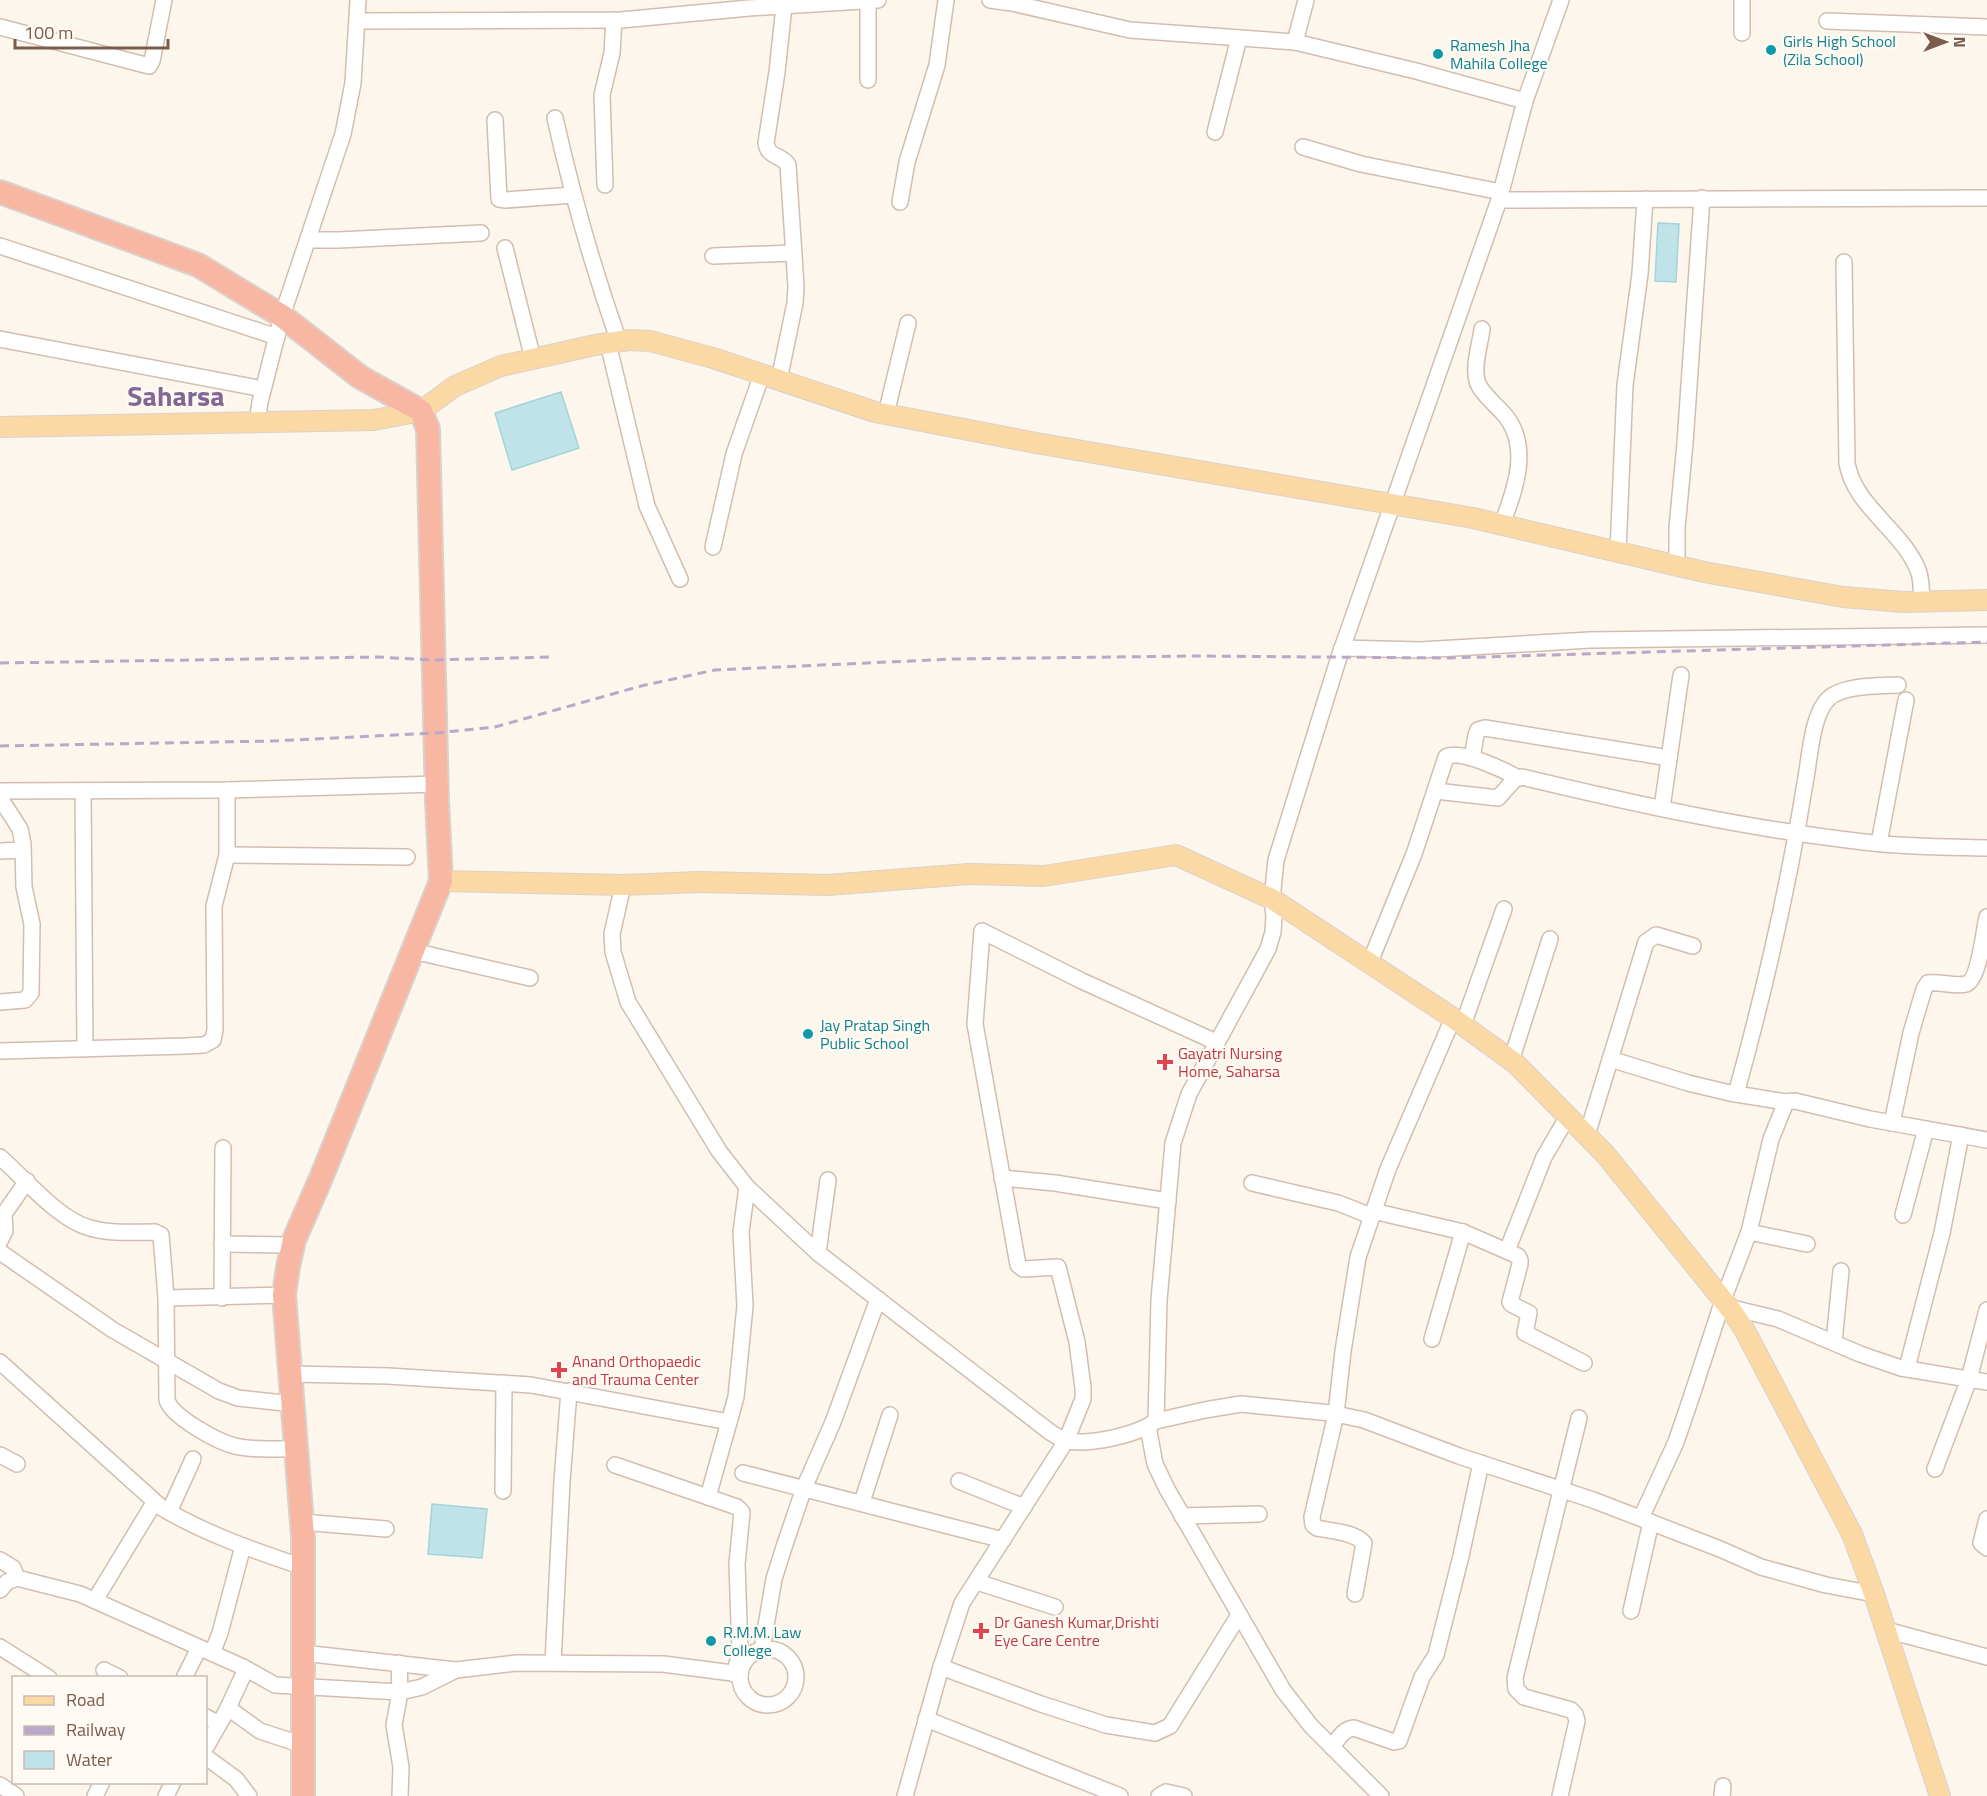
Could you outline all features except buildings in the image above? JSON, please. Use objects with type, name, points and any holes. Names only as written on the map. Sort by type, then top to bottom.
[{"type":"highway","points":[[0,192],[198,265],[280,327],[360,377],[421,411],[428,429],[441,881],[293,1245],[284,1295],[302,1522],[303,1796]]},
{"type":"main road","points":[[0,427],[374,420],[421,411],[455,386],[501,366],[613,342],[650,341],[713,358],[886,414],[1036,443],[1502,524],[1677,566],[1843,597],[1922,602],[1987,600]]},
{"type":"main road","points":[[441,881],[623,885],[699,882],[828,885],[969,874],[1044,876],[1176,855],[1272,899],[1458,1021],[1511,1061],[1605,1154],[1726,1303],[1744,1329],[1852,1534],[1940,1796]]},
{"type":"street","points":[[0,27],[149,66],[153,61],[164,0]]},
{"type":"street","points":[[257,422],[263,389],[280,327],[344,134],[353,83],[358,0]]},
{"type":"street","points":[[358,21],[614,20],[749,4],[784,6],[878,0]]},
{"type":"street","points":[[900,202],[907,162],[937,65],[946,0]]},
{"type":"street","points":[[990,0],[1131,30],[1295,42],[1416,71],[1525,101]]},
{"type":"street","points":[[1295,42],[1306,0]]},
{"type":"street","points":[[1381,1796],[1311,1726],[1283,1690],[1182,1516],[1155,1464],[1152,1424],[1159,1300],[1173,1143],[1188,1094],[1268,949],[1273,932],[1272,899],[1276,860],[1342,648],[1500,196],[1525,101],[1562,0]]},
{"type":"street","points":[[1742,0],[1742,33]]},
{"type":"street","points":[[868,1],[868,80]]},
{"type":"street","points":[[712,547],[735,454],[771,377],[795,303],[788,165],[785,160],[768,151],[766,143],[784,6]]},
{"type":"street","points":[[606,185],[602,95],[612,53],[614,20]]},
{"type":"street","points":[[1827,21],[1987,27]]},
{"type":"street","points":[[1215,132],[1239,38]]},
{"type":"street","points":[[555,118],[573,195],[613,342],[647,506],[680,579]]},
{"type":"street","points":[[495,120],[500,199],[573,195]]},
{"type":"street","points":[[1303,147],[1361,164],[1500,196],[1645,199],[1987,198]]},
{"type":"street","points":[[1677,566],[1677,528],[1702,198]]},
{"type":"street","points":[[1618,552],[1625,385],[1641,274],[1645,199]]},
{"type":"street","points":[[308,240],[481,233]]},
{"type":"street","points":[[0,246],[280,327]]},
{"type":"street","points":[[505,248],[533,359]]},
{"type":"street","points":[[713,256],[794,253]]},
{"type":"street","points":[[1844,262],[1847,463],[1850,479],[1904,546],[1913,561],[1919,572],[1922,602]]},
{"type":"street","points":[[886,414],[908,323]]},
{"type":"street","points":[[1482,329],[1476,368],[1478,384],[1511,424],[1518,444],[1517,482],[1502,524]]},
{"type":"street","points":[[0,339],[263,389]]},
{"type":"street","points":[[1342,648],[1420,650],[1590,640],[1987,635]]},
{"type":"street","points":[[1662,808],[1681,675]]},
{"type":"street","points":[[1736,1094],[1763,998],[1798,833],[1814,731],[1822,707],[1829,698],[1840,692],[1854,688],[1898,685]]},
{"type":"street","points":[[1879,843],[1906,700]]},
{"type":"street","points":[[1472,758],[1476,735],[1479,730],[1485,728],[1669,758]]},
{"type":"street","points":[[1370,962],[1414,854],[1446,757],[1452,755],[1472,758],[1505,770],[1518,778],[1798,833],[1879,843],[1987,848]]},
{"type":"street","points":[[1436,791],[1498,798],[1518,778]]},
{"type":"street","points":[[0,791],[227,790],[438,784]]},
{"type":"street","points":[[0,1052],[204,1045],[213,1040],[215,1030],[214,906],[226,855],[227,790]]},
{"type":"street","points":[[83,791],[85,1049]]},
{"type":"street","points":[[0,798],[20,829],[25,896],[32,924],[31,993],[25,1000],[0,1002]]},
{"type":"street","points":[[0,850],[23,850]]},
{"type":"street","points":[[226,855],[407,856]]},
{"type":"street","points":[[623,885],[612,934],[613,952],[628,1002],[719,1151],[747,1187],[818,1253],[1050,1432],[1066,1441],[1089,1442],[1204,1410],[1241,1404],[1336,1414],[1364,1420],[1481,1463],[1562,1489],[1761,1567],[1826,1585],[1874,1594]]},
{"type":"street","points":[[1355,1594],[1364,1543],[1362,1539],[1317,1528],[1313,1525],[1312,1517],[1336,1414],[1358,1257],[1388,1169],[1458,1021],[1504,909]]},
{"type":"street","points":[[1892,1123],[1911,1033],[1924,989],[1928,983],[1965,984],[1971,981],[1977,965],[1987,916]]},
{"type":"street","points":[[905,1796],[940,1667],[962,1603],[1066,1441],[1081,1405],[1083,1388],[1077,1342],[1059,1268],[1055,1265],[1023,1269],[1018,1265],[975,1024],[982,932],[1082,981],[1216,1042]]},
{"type":"street","points":[[1587,1135],[1646,942],[1656,936],[1693,946]]},
{"type":"street","points":[[1511,1061],[1550,939]]},
{"type":"street","points":[[413,951],[530,978]]},
{"type":"street","points":[[1610,1059],[1688,1083],[1736,1094],[1786,1102],[1795,1101],[1892,1123],[1987,1140]]},
{"type":"street","points":[[1631,1611],[1646,1520],[1726,1303],[1749,1232],[1771,1139],[1786,1102]]},
{"type":"street","points":[[1507,1251],[1544,1156],[1568,1116]]},
{"type":"street","points":[[1903,1215],[1926,1129]]},
{"type":"street","points":[[1907,1368],[1942,1233],[1961,1135]]},
{"type":"street","points":[[222,1298],[223,1148]]},
{"type":"street","points":[[0,1157],[70,1220],[78,1224],[96,1230],[159,1233],[163,1239],[167,1400],[171,1410],[213,1436],[235,1446],[296,1449]]},
{"type":"street","points":[[1002,1178],[1168,1201]]},
{"type":"street","points":[[818,1253],[828,1180]]},
{"type":"street","points":[[0,1241],[5,1231],[4,1214],[27,1181]]},
{"type":"street","points":[[1252,1183],[1338,1203],[1372,1214],[1463,1232],[1518,1256],[1520,1260],[1510,1302],[1529,1313],[1525,1330],[1527,1336],[1584,1362]]},
{"type":"street","points":[[708,1497],[735,1397],[745,1306],[741,1232],[747,1187]]},
{"type":"street","points":[[1431,1339],[1463,1232]]},
{"type":"street","points":[[1749,1232],[1807,1244]]},
{"type":"street","points":[[222,1244],[293,1245]]},
{"type":"street","points":[[0,1252],[113,1330],[219,1391],[234,1397],[292,1404]]},
{"type":"street","points":[[1834,1342],[1841,1271]]},
{"type":"street","points":[[166,1298],[284,1295]]},
{"type":"street","points":[[762,1649],[774,1579],[804,1488],[837,1412],[878,1299]]},
{"type":"street","points":[[1726,1303],[1778,1319],[1860,1354],[1907,1368],[1987,1382]]},
{"type":"street","points":[[1935,1469],[1969,1379],[1987,1310]]},
{"type":"street","points":[[0,1362],[154,1503],[243,1546],[303,1567]]},
{"type":"street","points":[[290,1374],[388,1376],[531,1385],[729,1422]]},
{"type":"street","points":[[502,1491],[504,1383]]},
{"type":"street","points":[[553,1663],[569,1391]]},
{"type":"street","points":[[862,1502],[890,1415]]},
{"type":"street","points":[[1560,1796],[1576,1722],[1575,1714],[1571,1710],[1524,1697],[1516,1689],[1515,1678],[1579,1418]]},
{"type":"street","points":[[0,1455],[16,1464]]},
{"type":"street","points":[[169,1512],[193,1459]]},
{"type":"street","points":[[1332,1747],[1348,1728],[1394,1742],[1399,1741],[1422,1677],[1436,1655],[1481,1463]]},
{"type":"street","points":[[615,1466],[737,1507],[742,1512],[737,1564],[740,1653],[737,1674],[743,1691],[755,1703],[773,1706],[790,1696],[797,1678],[796,1669],[791,1660],[784,1653],[775,1649],[762,1649],[748,1657],[737,1674]]},
{"type":"street","points":[[743,1473],[1003,1540]]},
{"type":"street","points":[[959,1481],[1024,1507]]},
{"type":"street","points":[[95,1600],[154,1503]]},
{"type":"street","points":[[1182,1516],[1259,1514]]},
{"type":"street","points":[[1987,1519],[1981,1543],[1987,1548]]},
{"type":"street","points":[[302,1522],[386,1529]]},
{"type":"street","points":[[185,1676],[220,1633],[243,1546]]},
{"type":"street","points":[[0,1560],[13,1568],[17,1578]]},
{"type":"street","points":[[0,1590],[7,1582],[17,1578],[50,1585],[95,1600],[246,1669],[275,1685],[400,1692],[422,1687],[456,1670]]},
{"type":"street","points":[[977,1582],[1055,1606]]},
{"type":"street","points":[[940,1667],[1095,1721],[1155,1733],[1170,1726],[1239,1615]]},
{"type":"street","points":[[1886,1630],[1987,1657]]},
{"type":"street","points":[[0,1647],[48,1676]]},
{"type":"street","points":[[303,1653],[456,1670],[493,1664],[663,1664],[737,1674]]},
{"type":"street","points":[[399,1663],[400,1692],[394,1725],[401,1767],[400,1796]]},
{"type":"street","points":[[207,1742],[212,1720],[228,1708],[246,1669]]},
{"type":"street","points":[[104,1670],[118,1676]]},
{"type":"street","points":[[228,1708],[260,1731],[303,1745]]},
{"type":"street","points":[[926,1719],[1120,1796]]},
{"type":"street","points":[[207,1758],[236,1779],[249,1796]]},
{"type":"street","points":[[0,1785],[16,1796]]},
{"type":"street","points":[[1159,1796],[1166,1792],[1184,1796]]},
{"type":"water","points":[[1658,223],[1679,224],[1676,282],[1655,281]]},
{"type":"water","points":[[561,392],[579,448],[512,470],[495,413]]},
{"type":"water","points":[[432,1504],[487,1509],[482,1558],[428,1554]]},
{"type":"railway","points":[[0,746],[272,741],[436,733],[495,727],[641,686],[715,670],[953,659],[1194,656],[1448,658],[1987,642]]},
{"type":"railway","points":[[0,663],[377,657],[434,660],[553,657]]},
{"type":"place","name":"Girls High School (Zila School)","points":[[1771,50]]},
{"type":"place","name":"Ramesh Jha Mahila College","points":[[1438,54]]},
{"type":"place","name":"Jay Pratap Singh Public School","points":[[808,1034]]},
{"type":"place","name":"Gayatri Nursing Home, Saharsa","points":[[1165,1062]]},
{"type":"place","name":"Anand Orthopaedic and Trauma Center","points":[[559,1370]]},
{"type":"place","name":"Dr Ganesh Kumar,Drishti Eye Care Centre","points":[[981,1631]]},
{"type":"place","name":"R.M.M. Law College","points":[[711,1641]]},
{"type":"district","name":"Saharsa","points":[[176,395]]}]
